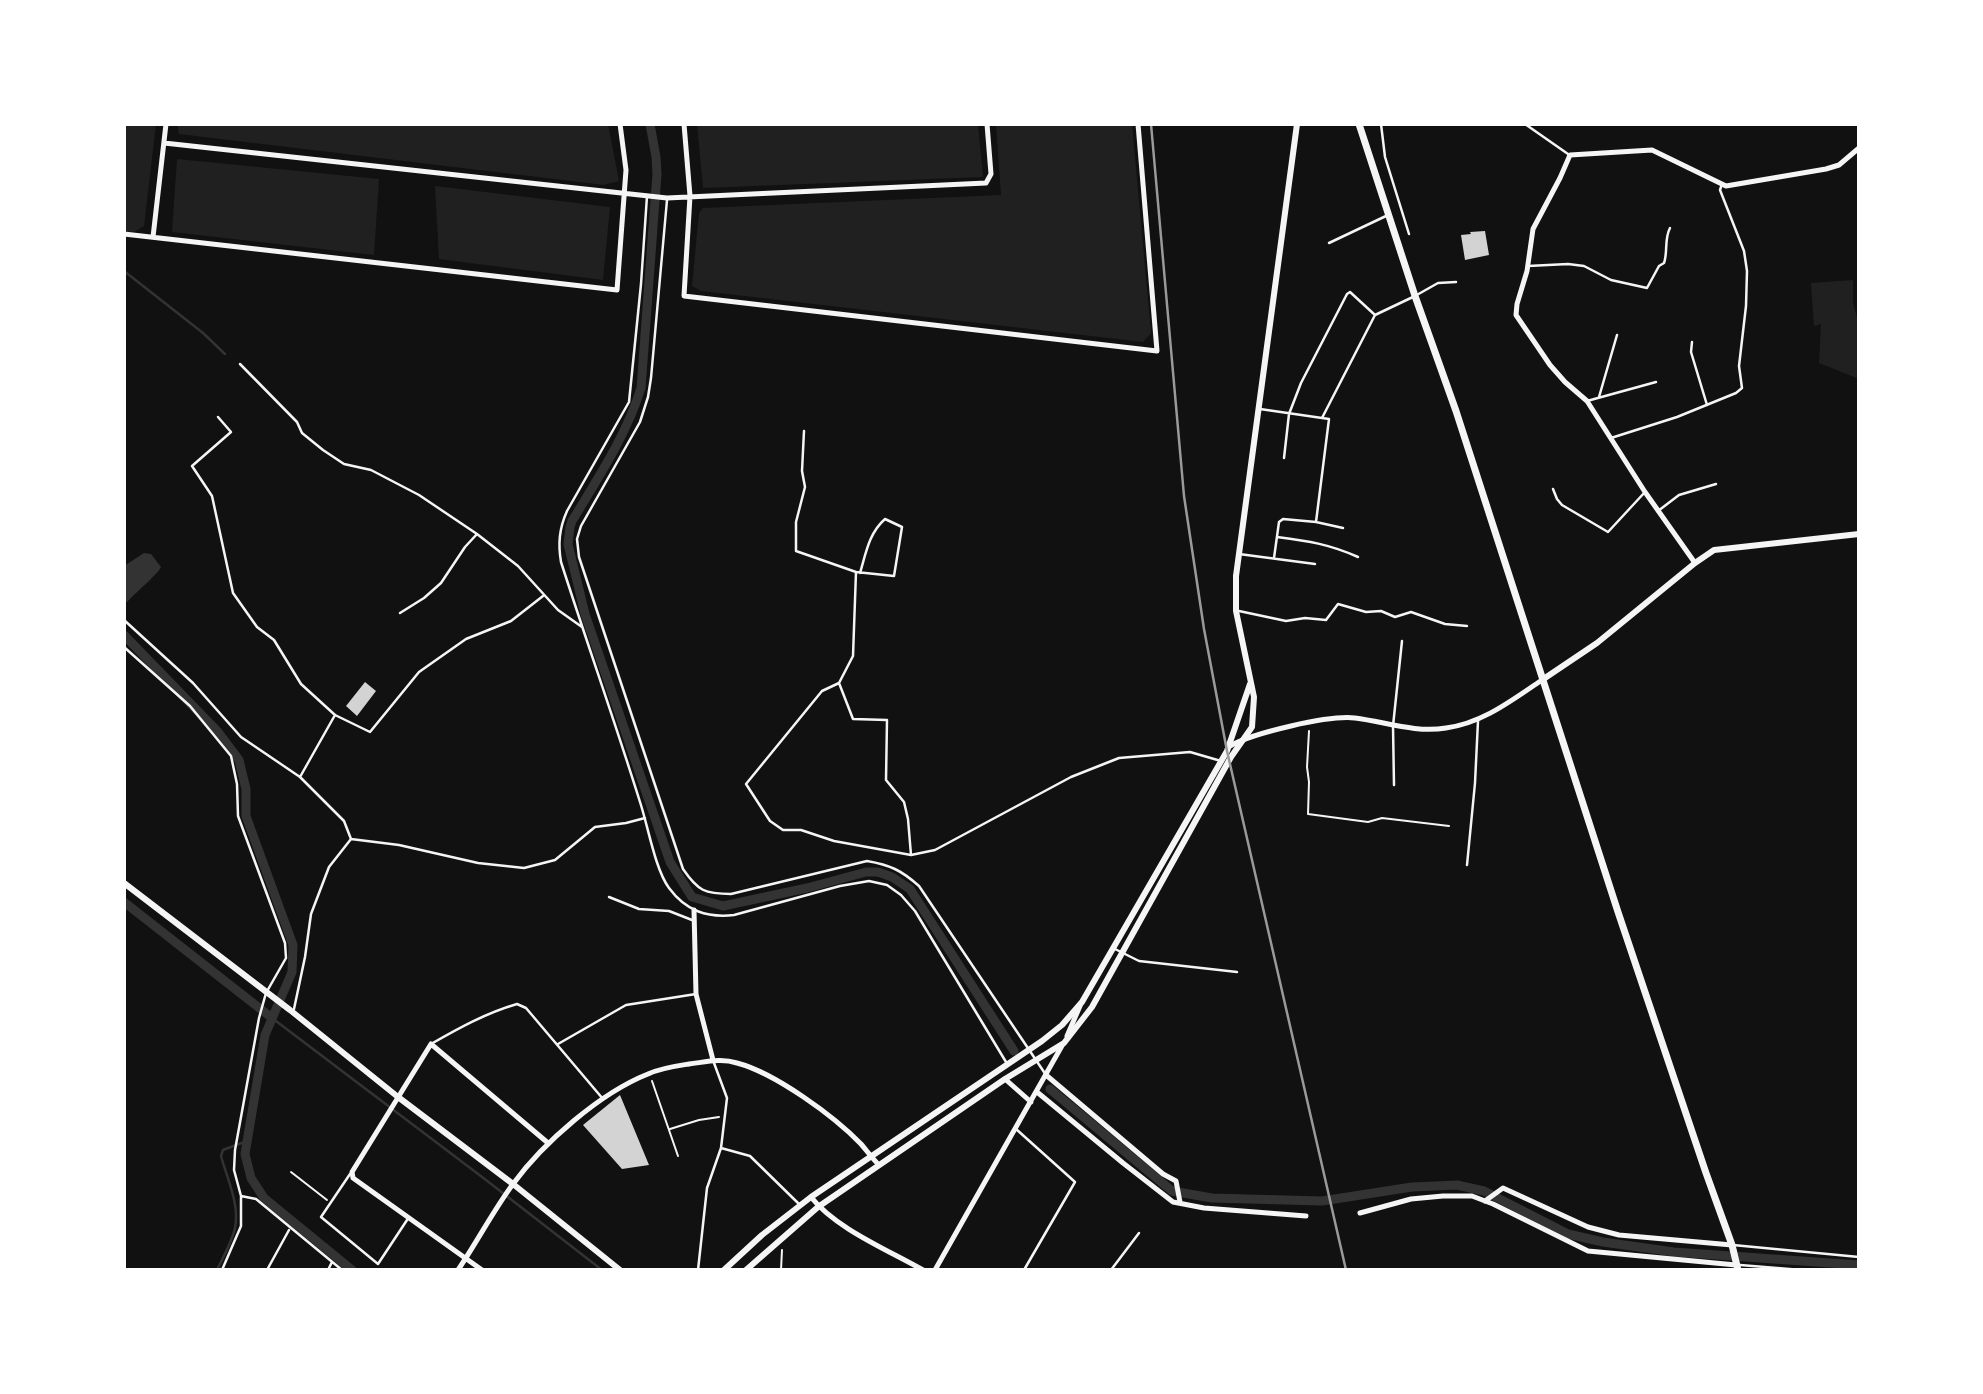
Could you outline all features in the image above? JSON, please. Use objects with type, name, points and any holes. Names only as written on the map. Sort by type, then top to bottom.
[{"type":"main road","points":[[1359,124],[1732,1245],[1736,1264]]},
{"type":"street","points":[[153,237],[166,124]]},
{"type":"street","points":[[124,234],[617,290],[626,170],[620,124]]},
{"type":"street","points":[[684,124],[691,196],[684,296],[1157,351],[1138,124]]},
{"type":"street","points":[[164,143],[667,198],[986,183],[990,174],[987,124]]},
{"type":"street","points":[[746,1270],[818,1206],[1064,1042],[1092,1007],[1231,757],[1252,727],[1254,697],[1236,611],[1236,576],[1297,124]]},
{"type":"street","points":[[1695,563],[1645,492],[1587,401],[1550,365],[1516,315],[1528,266],[1533,229],[1570,155],[1652,150],[1722,184],[1736,185],[1826,169],[1839,164],[1859,148]]},
{"type":"street","points":[[1228,749],[1245,738],[1310,723],[1353,718],[1421,730],[1478,721],[1597,643],[1714,550],[1859,534]]},
{"type":"street","points":[[934,1270],[1037,1092],[1082,1002],[1228,749],[1250,682]]},
{"type":"street","points":[[124,883],[620,1270]]},
{"type":"street","points":[[694,910],[696,994],[713,1060]]},
{"type":"street","points":[[724,1270],[762,1235],[811,1197],[1028,1051],[1062,1025],[1082,1002]]},
{"type":"street","points":[[482,1270],[354,1178],[352,1172],[431,1044],[548,1143]]},
{"type":"street","points":[[458,1270],[513,1184],[548,1143],[603,1099],[649,1073],[675,1066],[713,1060],[737,1063],[762,1073],[797,1092],[820,1109],[862,1145],[878,1165]]},
{"type":"street","points":[[1046,1075],[1163,1174],[1176,1181],[1180,1202]]},
{"type":"street","points":[[1005,1079],[1031,1102]]},
{"type":"street","points":[[1037,1092],[1173,1202],[1204,1208],[1306,1216]]},
{"type":"street","points":[[1485,1201],[1503,1188],[1588,1227],[1619,1235],[1732,1245]]},
{"type":"street","points":[[1360,1213],[1410,1199],[1472,1196],[1588,1251],[1736,1264]]},
{"type":"street","points":[[811,1197],[839,1223],[923,1270]]},
{"type":"lane","points":[[1381,124],[1385,156],[1409,234]]},
{"type":"lane","points":[[1525,124],[1570,155]]},
{"type":"lane","points":[[1611,438],[1677,417],[1736,393],[1742,388],[1739,366],[1747,271],[1744,251],[1720,190],[1722,184]]},
{"type":"lane","points":[[647,196],[629,402],[567,512],[559,533],[558,546],[659,867],[667,886],[681,902],[709,915],[734,915],[840,886],[869,881],[887,885],[901,895],[915,911],[1008,1065]]},
{"type":"lane","points":[[667,198],[648,397],[640,422],[581,526],[577,539],[579,557],[587,582],[683,869],[700,890],[713,894],[731,894],[867,861],[886,864],[902,872],[919,886],[1046,1075]]},
{"type":"lane","points":[[1329,243],[1388,215]]},
{"type":"lane","points":[[1528,266],[1584,265],[1611,281],[1647,288],[1659,267],[1664,264],[1667,233],[1670,228]]},
{"type":"lane","points":[[1322,418],[1375,315],[1438,283],[1456,282]]},
{"type":"lane","points":[[1284,458],[1289,414],[1301,383],[1347,294],[1350,292],[1375,315]]},
{"type":"lane","points":[[1599,397],[1617,335]]},
{"type":"lane","points":[[1692,342],[1691,352],[1707,405]]},
{"type":"lane","points":[[240,364],[297,422],[302,433],[323,450],[344,464],[371,470],[419,495],[477,534],[518,566],[543,596],[582,628]]},
{"type":"lane","points":[[1587,401],[1656,382]]},
{"type":"lane","points":[[1260,409],[1329,419],[1316,522]]},
{"type":"lane","points":[[218,417],[230,432],[192,466],[212,496],[233,593],[257,628],[274,640],[301,684],[335,715],[370,732],[419,672],[466,639],[511,621],[543,596]]},
{"type":"lane","points":[[804,431],[802,471],[805,487],[796,522],[796,551],[858,573],[894,576],[902,527],[885,519],[877,526],[869,541],[858,573],[853,656],[839,683],[822,691],[746,784],[770,821],[782,830],[801,830],[834,841],[911,855],[935,850],[1071,777],[1119,758],[1190,752],[1221,761]]},
{"type":"lane","points":[[1658,511],[1679,495],[1716,484]]},
{"type":"lane","points":[[1553,489],[1562,505],[1608,532],[1645,492]]},
{"type":"lane","points":[[1274,558],[1279,522],[1283,519],[1343,528]]},
{"type":"lane","points":[[400,612],[424,598],[441,583],[477,534]]},
{"type":"lane","points":[[1277,537],[1321,543],[1358,557]]},
{"type":"lane","points":[[1239,554],[1315,564]]},
{"type":"lane","points":[[1236,611],[1286,621],[1305,618],[1326,620],[1338,604],[1366,612],[1381,611],[1395,617],[1411,612],[1445,624],[1466,626]]},
{"type":"lane","points":[[124,620],[193,683],[241,737],[300,776],[344,821],[351,839]]},
{"type":"lane","points":[[1394,785],[1393,726],[1402,641]]},
{"type":"lane","points":[[124,648],[190,706],[230,756],[237,784],[238,816],[285,943],[286,958],[267,993],[258,1018],[235,1150],[234,1170],[241,1196],[241,1226],[222,1270]]},
{"type":"lane","points":[[839,683],[853,719],[887,720],[886,780],[904,802],[911,855]]},
{"type":"lane","points":[[300,776],[335,715]]},
{"type":"lane","points":[[1467,865],[1478,721]]},
{"type":"lane","points":[[351,839],[399,845],[478,863],[524,868],[555,860],[595,827],[645,818]]},
{"type":"lane","points":[[291,1011],[305,957],[311,914],[329,867],[351,839]]},
{"type":"lane","points":[[608,897],[639,909],[669,911],[695,921]]},
{"type":"lane","points":[[1113,948],[1139,961],[1237,972]]},
{"type":"lane","points":[[558,1044],[625,1005],[696,994]]},
{"type":"lane","points":[[431,1044],[459,1027],[500,1008],[517,1004],[526,1008],[603,1099]]},
{"type":"lane","points":[[698,1270],[707,1188],[721,1148],[727,1098],[713,1060]]},
{"type":"lane","points":[[1016,1129],[1075,1182],[1024,1270]]},
{"type":"lane","points":[[721,1148],[750,1156],[801,1206]]},
{"type":"lane","points":[[352,1172],[321,1217],[378,1264],[409,1217]]},
{"type":"lane","points":[[241,1196],[256,1199],[342,1270]]},
{"type":"lane","points":[[267,1270],[290,1228]]},
{"type":"lane","points":[[1111,1270],[1139,1233]]},
{"type":"lane","points":[[1732,1245],[1859,1257]]},
{"type":"lane","points":[[328,1270],[332,1262]]},
{"type":"lane","points":[[1736,1264],[1802,1270]]},
{"type":"path","points":[[1310,723],[1308,814],[1368,822],[1382,818],[1449,827]]},
{"type":"path","points":[[649,1073],[678,1156]]},
{"type":"path","points":[[669,1129],[699,1119],[725,1116]]},
{"type":"path","points":[[291,1172],[331,1203]]},
{"type":"path","points":[[781,1270],[782,1238]]},
{"type":"shaded area","points":[[124,124],[156,124],[144,226],[134,232],[124,231]]},
{"type":"shaded area","points":[[177,124],[608,124],[619,181],[604,185],[179,134]]},
{"type":"shaded area","points":[[697,124],[978,124],[983,177],[703,188]]},
{"type":"shaded area","points":[[996,124],[1132,124],[1151,333],[1143,342],[701,291],[692,286],[699,213],[703,208],[1001,195]]},
{"type":"shaded area","points":[[177,159],[379,179],[374,255],[172,232]]},
{"type":"shaded area","points":[[435,186],[610,207],[603,280],[439,259]]},
{"type":"shaded area","points":[[1853,280],[1853,303],[1859,324],[1859,379],[1819,363],[1821,324],[1814,326],[1811,283]]},
{"type":"shaded area","points":[[144,553],[151,554],[161,567],[125,602],[124,566]]},
{"type":"building","points":[[1485,231],[1489,255],[1465,260],[1461,235]]},
{"type":"building","points":[[365,682],[376,691],[357,716],[346,706]]},
{"type":"building","points":[[620,1095],[649,1165],[622,1169],[583,1125]]},
{"type":"waterway","points":[[650,124],[657,174],[641,388],[619,440],[572,521],[568,544],[585,614],[670,862],[692,897],[723,906],[866,872],[878,872],[892,877],[910,889],[1014,1051]]},
{"type":"waterway","points":[[124,271],[203,333],[225,354]]},
{"type":"waterway","points":[[124,635],[218,732],[239,760],[246,789],[246,816],[293,945],[292,972],[265,1035],[245,1154],[251,1178],[264,1198],[352,1270]]},
{"type":"waterway","points":[[124,902],[272,1018]]},
{"type":"waterway","points":[[272,1018],[602,1270]]},
{"type":"waterway","points":[[1050,1089],[1172,1191],[1212,1198],[1322,1201],[1412,1187],[1457,1185],[1484,1191],[1568,1234],[1603,1242],[1674,1252],[1859,1265]]},
{"type":"waterway","points":[[217,1270],[232,1239],[236,1219],[234,1201],[221,1156],[223,1150],[247,1141]]},
{"type":"railway","points":[[1151,124],[1184,496],[1204,629],[1227,751],[1346,1270]]}]
